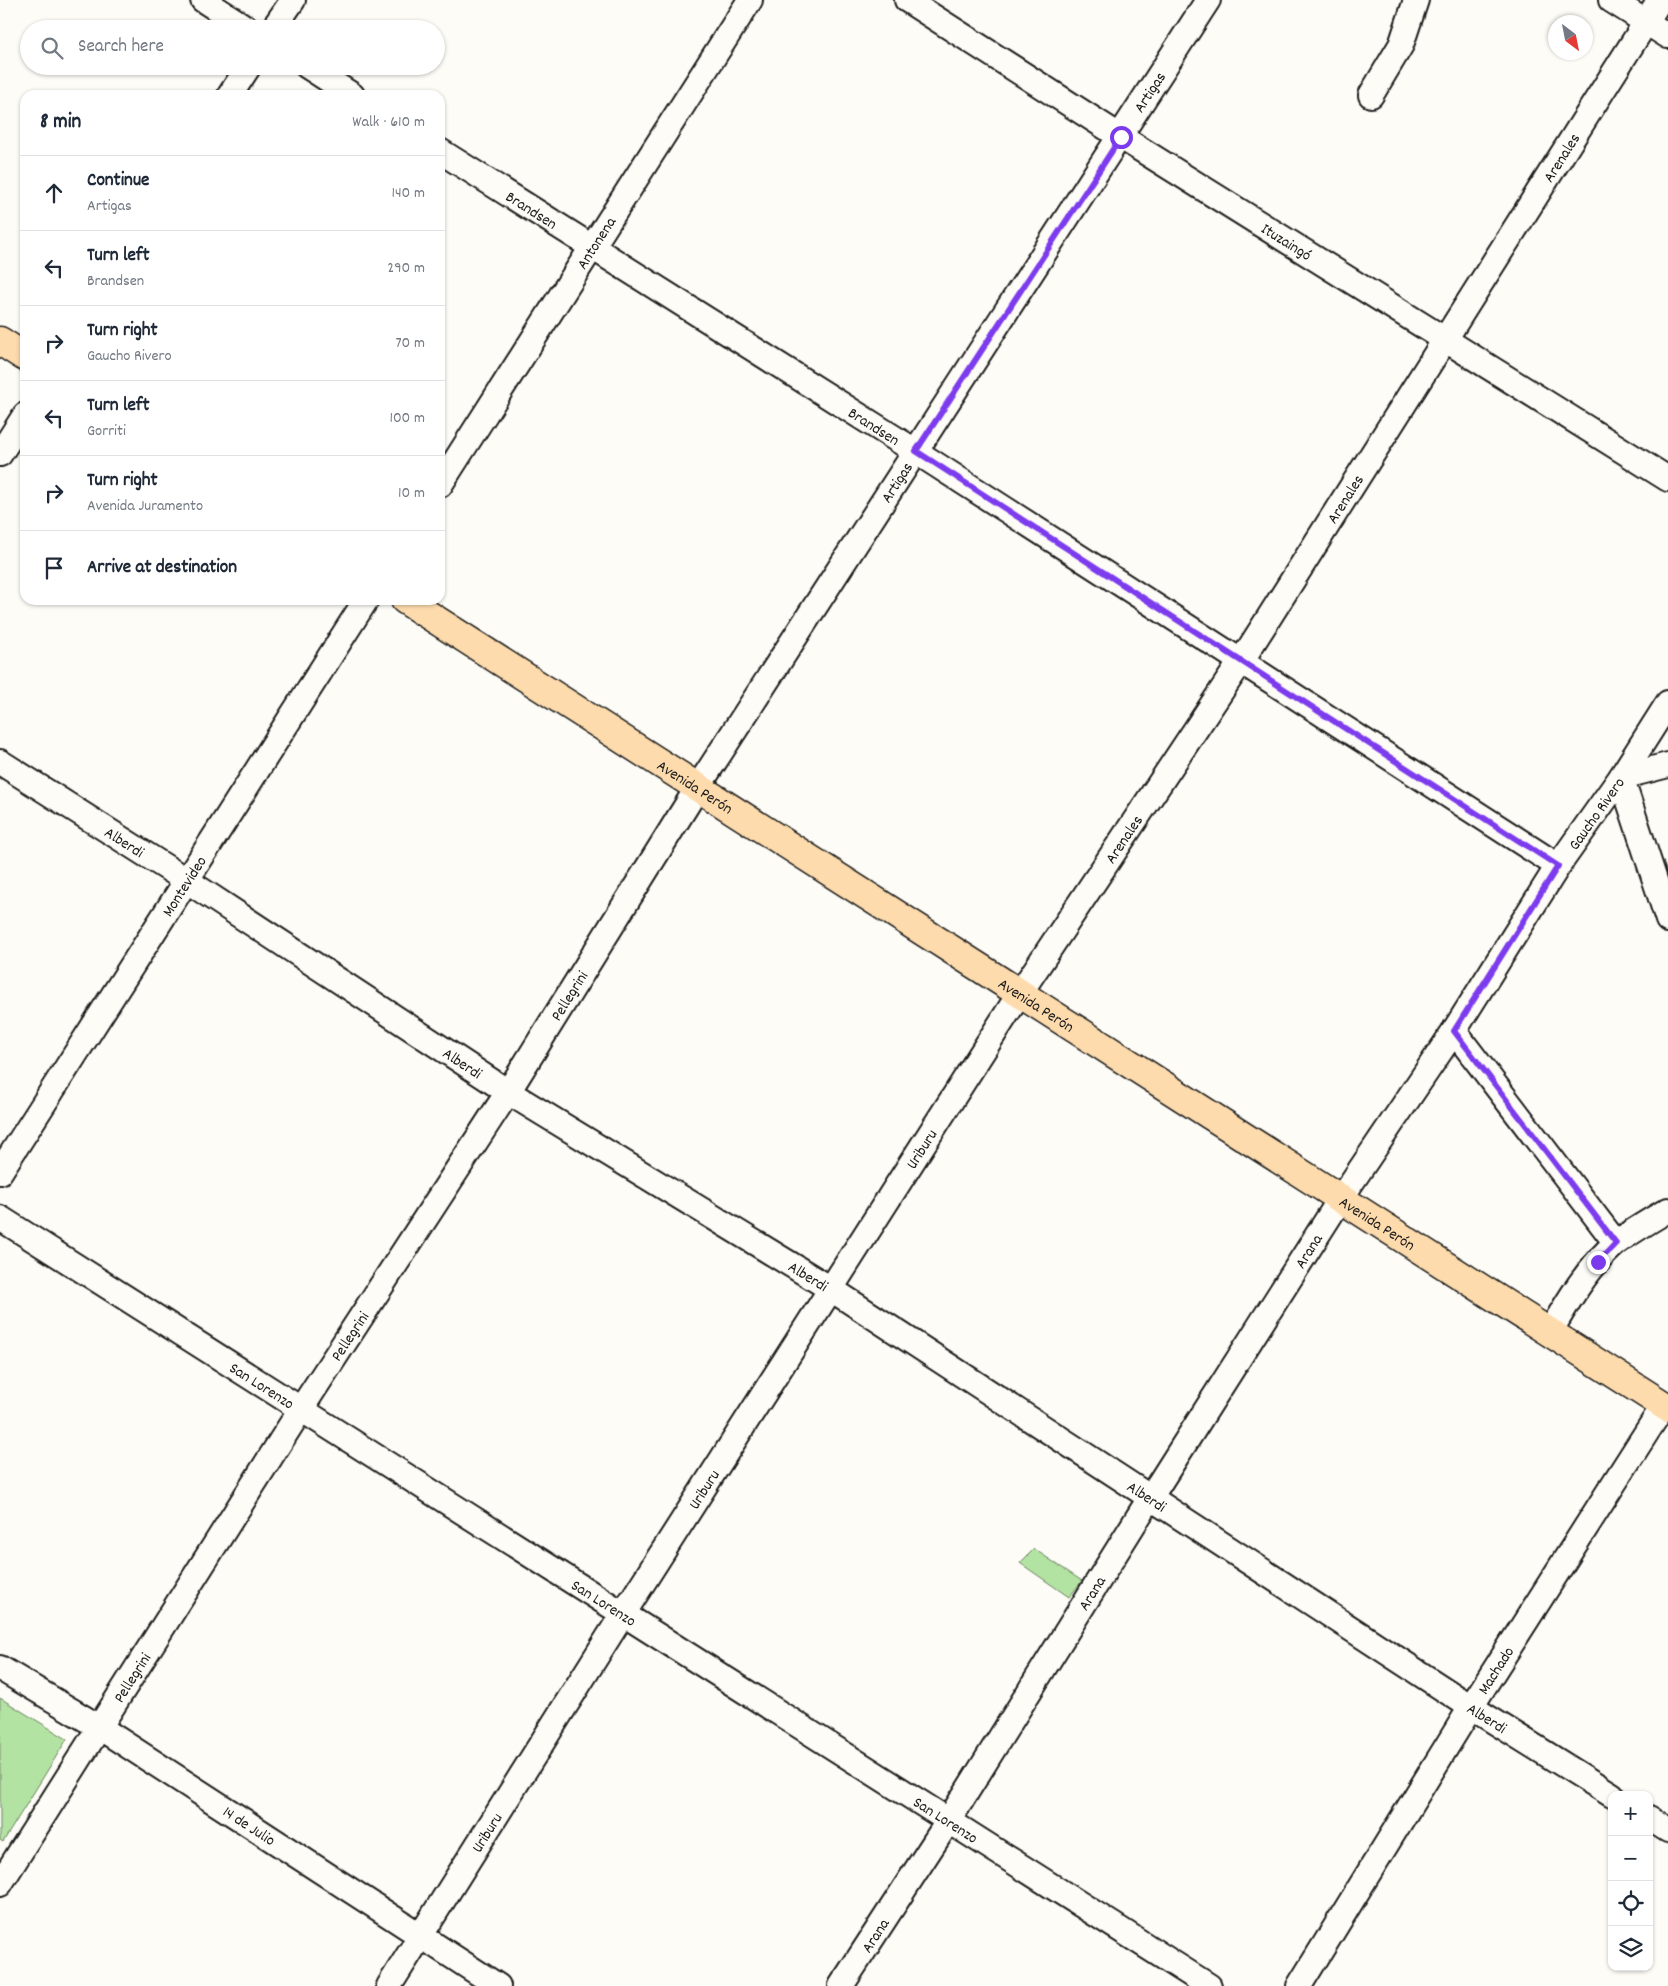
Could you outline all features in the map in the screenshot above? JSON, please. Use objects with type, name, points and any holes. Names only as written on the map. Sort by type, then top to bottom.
[{"type":"main road","points":[[0,341],[20,354]]},
{"type":"main road","name":"Avenida Perón","points":[[413,605],[1666,1407]]},
{"type":"street","points":[[203,0],[234,20]]},
{"type":"street","points":[[279,20],[293,0]]},
{"type":"street","name":"Antonena","points":[[445,477],[750,0]]},
{"type":"street","name":"Ituzaingó","points":[[907,0],[1121,137],[1668,479]]},
{"type":"street","name":"Artigas","points":[[698,787],[1208,0]]},
{"type":"street","points":[[1371,94],[1401,44],[1416,0]]},
{"type":"street","points":[[1612,0],[1668,36]]},
{"type":"street","name":"Arenales","points":[[1020,993],[1242,660],[1660,0]]},
{"type":"street","points":[[233,90],[243,75]]},
{"type":"street","points":[[321,75],[344,90]]},
{"type":"street","name":"Brandsen","points":[[445,154],[916,451],[1558,866]]},
{"type":"street","points":[[0,454],[20,422]]},
{"type":"street","name":"Montevideo","points":[[0,1172],[363,605]]},
{"type":"street","name":"Gaucho Rivero","points":[[1341,1198],[1454,1031],[1558,866],[1621,777],[1668,703]]},
{"type":"street","name":"Alberdi","points":[[0,762],[186,880],[508,1092],[831,1289],[1471,1707],[1608,1793]]},
{"type":"street","points":[[1668,765],[1621,777],[1668,920]]},
{"type":"street","name":"Pellegrini","points":[[0,1884],[301,1409],[508,1092],[698,787]]},
{"type":"street","name":"Uriburu","points":[[389,1986],[623,1614],[1020,993]]},
{"type":"street","points":[[1454,1031],[1616,1243]]},
{"type":"street","name":"Arana","points":[[841,1986],[949,1820],[1150,1498],[1341,1198]]},
{"type":"street","points":[[1550,1332],[1577,1288],[1616,1243],[1668,1210]]},
{"type":"street","name":"San Lorenzo","points":[[0,1218],[1209,1986]]},
{"type":"street","name":"Machado","points":[[1299,1986],[1471,1707],[1666,1407]]},
{"type":"street","name":"14 de Julio","points":[[1,1662],[420,1937],[498,1986]]},
{"type":"street","points":[[1653,1821],[1668,1830]]},
{"type":"green space","points":[[1034,1549],[1082,1581],[1069,1597],[1020,1563]]},
{"type":"green space","points":[[0,1698],[67,1739],[3,1842],[0,1840]]},
{"type":"route","points":[[1121,137],[916,451],[1558,866],[1454,1031],[1616,1243],[1598,1262]]}]
